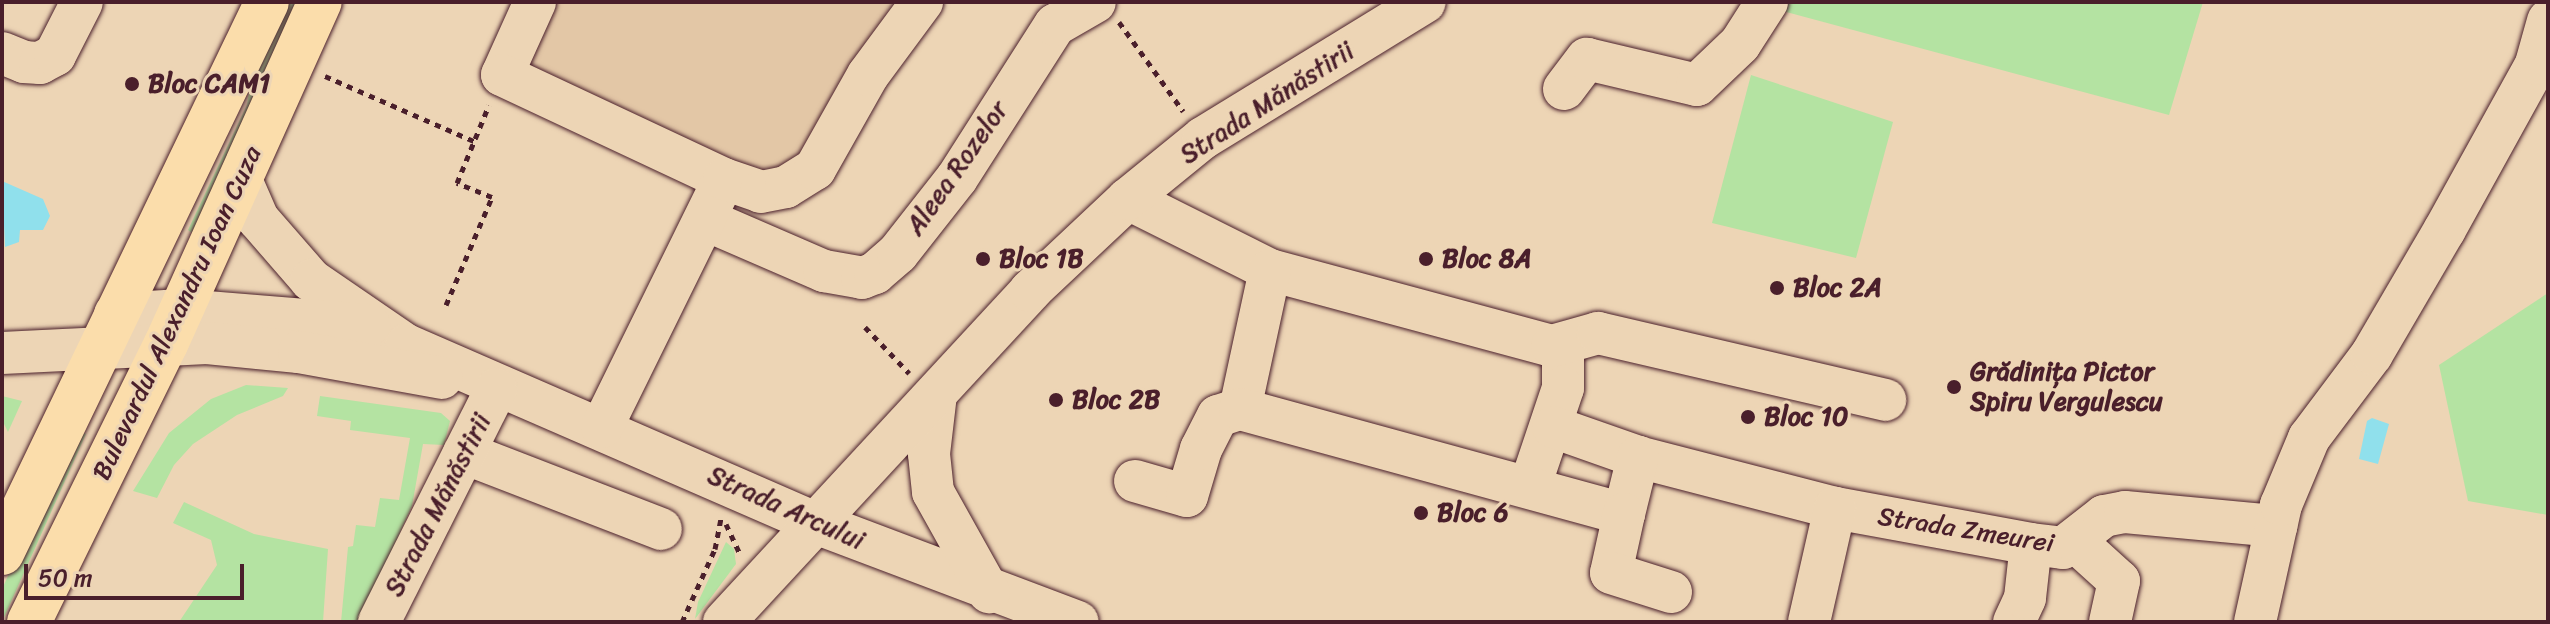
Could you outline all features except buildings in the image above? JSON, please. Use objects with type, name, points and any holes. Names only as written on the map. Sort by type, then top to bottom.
[{"type":"main road","name":"Bulevardul Alexandru Ioan Cuza","points":[[4,532],[267,2]]},
{"type":"main road","name":"Bulevardul Alexandru Ioan Cuza","points":[[29,622],[174,327],[320,2]]},
{"type":"street","points":[[2,53],[24,62],[40,63],[55,55],[82,2]]},
{"type":"street","points":[[535,2],[502,75],[724,179],[761,192],[786,187],[815,169],[868,75],[922,2]]},
{"type":"street","name":"Strada Mănăstirii","points":[[724,622],[927,388],[1128,199],[1203,138],[1425,2]]},
{"type":"street","points":[[1564,89],[1587,59],[1697,85],[1740,44],[1767,2]]},
{"type":"street","name":"Aleea Rozelor","points":[[706,220],[824,271],[854,278],[875,273],[898,253],[957,178],[1046,37],[1074,10],[1104,8]]},
{"type":"street","points":[[2255,622],[2276,526],[2309,438],[2372,354],[2542,64],[2548,21]]},
{"type":"street","points":[[602,427],[724,179]]},
{"type":"street","name":"Strada Arcului","points":[[241,180],[255,214],[277,244],[311,280],[371,325],[496,389],[602,427],[813,522],[989,592],[1078,622]]},
{"type":"street","points":[[1128,199],[1270,270],[1552,346],[1563,355],[1565,366],[1553,427],[1530,486]]},
{"type":"street","points":[[1240,409],[1270,270]]},
{"type":"street","name":"Strada Arcului","points":[[174,327],[371,325]]},
{"type":"street","points":[[2,353],[106,331],[174,327]]},
{"type":"street","name":"Strada Arcului","points":[[174,327],[496,389]]},
{"type":"street","points":[[1552,346],[1598,333],[1885,400]]},
{"type":"street","points":[[927,388],[933,492],[989,592]]},
{"type":"street","name":"Strada Mănăstirii","points":[[379,622],[496,389]]},
{"type":"street","points":[[1135,481],[1187,496],[1201,449],[1218,416],[1240,409],[1624,514]]},
{"type":"street","name":"Strada Zmeurei","points":[[1553,427],[1638,457],[1835,508],[2031,544],[2063,548],[2076,542],[2104,516],[2125,512],[2276,526]]},
{"type":"street","points":[[464,453],[661,529]]},
{"type":"street","points":[[1638,457],[1611,573],[1671,592]]},
{"type":"street","points":[[1809,622],[1835,508]]},
{"type":"street","points":[[2076,542],[2119,581],[2110,622]]},
{"type":"street","points":[[2014,622],[2025,598],[2031,544]]},
{"type":"path","points":[[1104,8],[1203,138]]},
{"type":"path","points":[[322,75],[474,141]]},
{"type":"path","points":[[446,305],[492,197],[457,183],[502,75]]},
{"type":"path","points":[[865,327],[927,388]]},
{"type":"path","points":[[682,622],[715,549],[721,516]]},
{"type":"shaded area","points":[[549,2],[901,2],[803,161],[755,174],[521,64]]},
{"type":"green space","points":[[277,2],[303,2],[196,236],[188,230],[247,105],[256,48]]},
{"type":"green space","points":[[1766,2],[2203,2],[2169,115],[1764,6]]},
{"type":"green space","points":[[1751,75],[1893,122],[1856,258],[1712,223]]},
{"type":"green space","points":[[2548,293],[2548,515],[2468,501],[2439,365]]},
{"type":"green space","points":[[246,385],[288,388],[283,396],[237,415],[193,444],[174,465],[157,498],[133,491],[169,433],[211,399]]},
{"type":"green space","points":[[2,396],[22,401],[8,432],[2,420]]},
{"type":"green space","points":[[320,396],[441,413],[450,421],[444,445],[423,444],[412,506],[359,622],[341,622],[348,547],[353,546],[356,525],[375,527],[380,498],[399,500],[410,438],[350,430],[351,421],[317,416]]},
{"type":"green space","points":[[76,429],[86,434],[2,622],[2,589]]},
{"type":"green space","points":[[184,502],[254,534],[328,549],[323,622],[179,622],[217,565],[211,540],[173,523]]},
{"type":"green space","points":[[726,542],[734,549],[736,564],[695,619],[698,602]]},
{"type":"water","points":[[2,181],[43,199],[50,216],[43,230],[20,230],[19,242],[5,247]]},
{"type":"water","points":[[2372,418],[2389,424],[2378,464],[2359,459],[2367,421]]},
{"type":"place","name":"Bloc CAM1","points":[[132,84]]},
{"type":"place","name":"Bloc 1B","points":[[983,259]]},
{"type":"place","name":"Bloc 8A","points":[[1426,259]]},
{"type":"place","name":"Bloc 2A","points":[[1777,288]]},
{"type":"place","name":"Grădinița Pictor Spiru Vergulescu","points":[[1954,387]]},
{"type":"place","name":"Bloc 2B","points":[[1056,400]]},
{"type":"place","name":"Bloc 10","points":[[1748,417]]},
{"type":"place","name":"Bloc 6","points":[[1421,513]]}]
